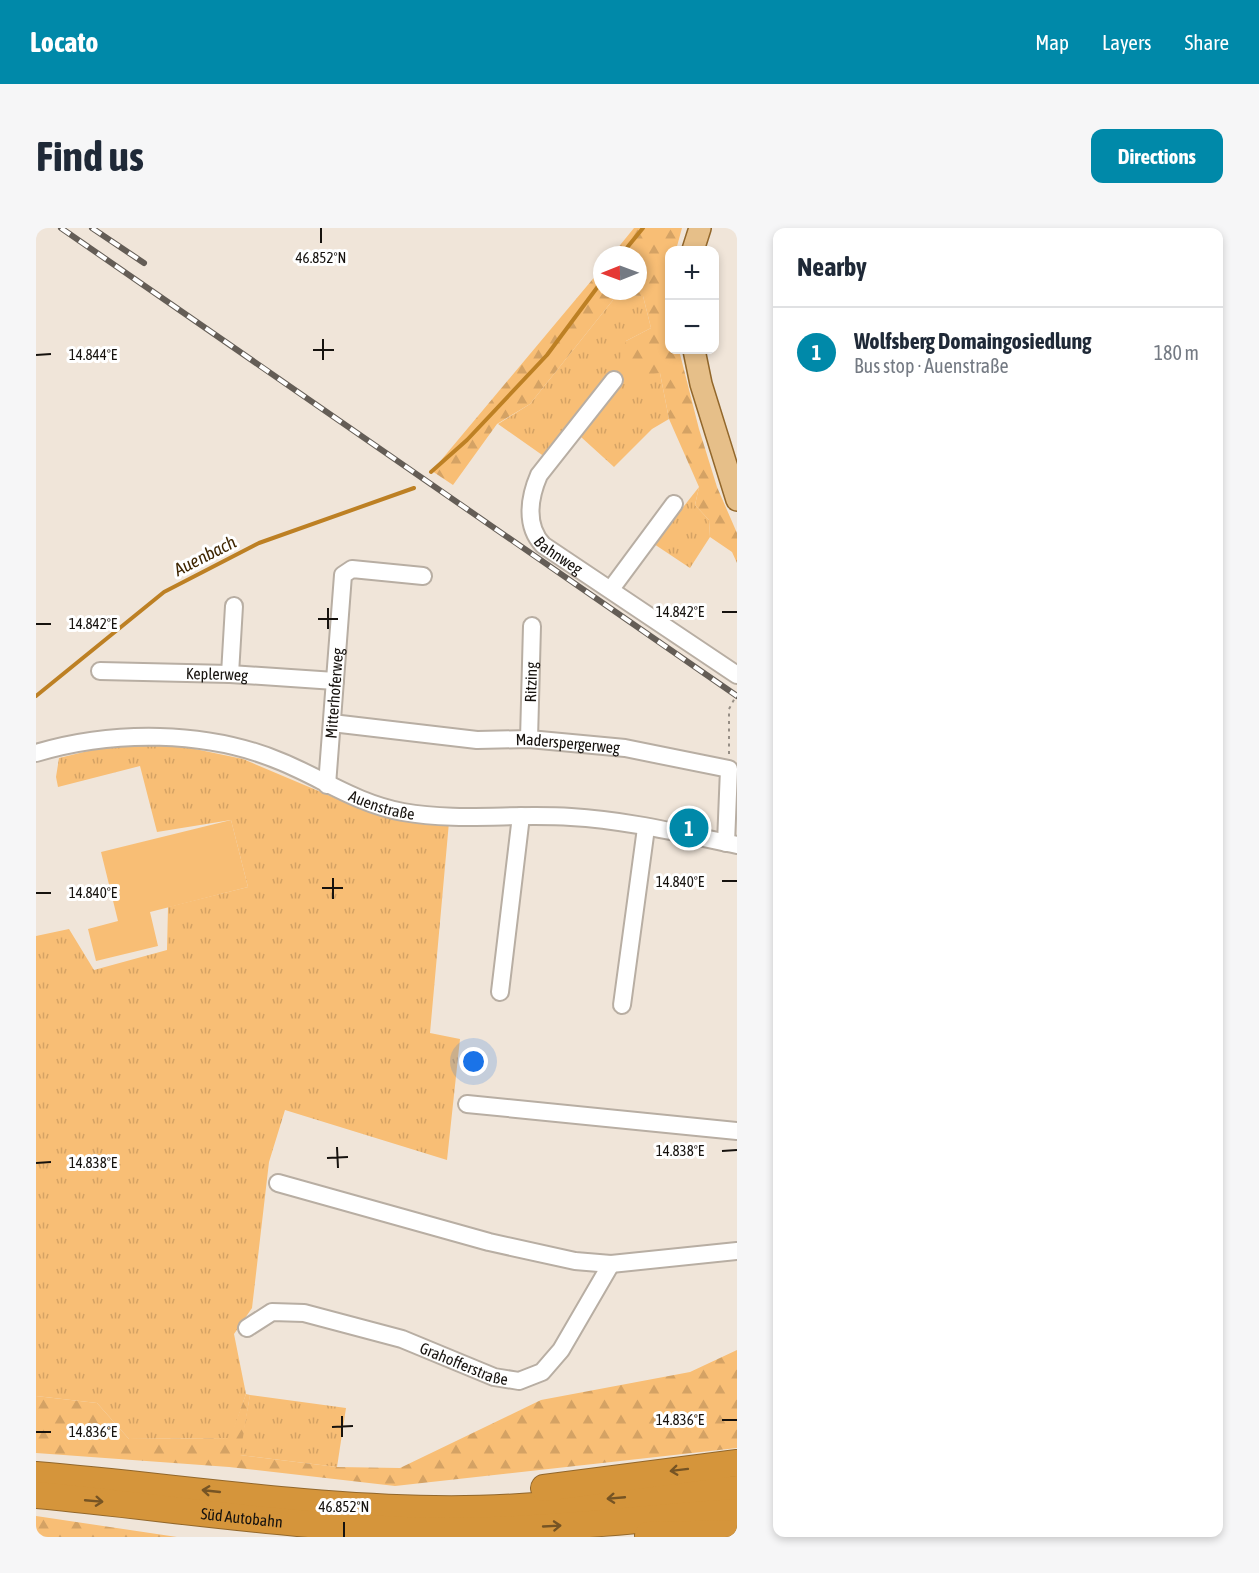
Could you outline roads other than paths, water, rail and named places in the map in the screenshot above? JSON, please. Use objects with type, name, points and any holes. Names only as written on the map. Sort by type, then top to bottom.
[{"type":"highway","points":[[435,1509],[463,1498],[737,1463]]},
{"type":"highway","name":"Süd Autobahn","points":[[36,1475],[315,1502],[435,1509],[517,1506],[737,1490]]},
{"type":"highway","name":"Süd Autobahn","points":[[36,1496],[376,1529],[473,1529],[593,1524],[737,1512]]},
{"type":"highway","points":[[473,1529],[502,1537]]},
{"type":"highway","points":[[597,1537],[737,1533]]},
{"type":"main road","points":[[694,246],[700,228]]},
{"type":"main road","points":[[695,354],[701,384],[737,500]]},
{"type":"street","name":"Bahnweg","points":[[614,380],[539,475],[534,488],[530,517],[531,528],[543,545],[737,675]]},
{"type":"street","points":[[611,589],[674,504]]},
{"type":"street","name":"Mitterhoferweg","points":[[327,785],[343,575],[352,569],[423,576]]},
{"type":"street","points":[[230,674],[234,606]]},
{"type":"street","name":"Ritzing","points":[[530,739],[532,626]]},
{"type":"street","name":"Keplerweg","points":[[100,671],[230,674],[335,681]]},
{"type":"street","name":"Maderspergerweg","points":[[332,723],[477,740],[530,739],[625,748],[729,769],[732,844]]},
{"type":"street","name":"Auenstraße","points":[[36,753],[82,742],[111,739],[209,741],[236,746],[283,762],[367,803],[404,812],[596,819],[732,844]]},
{"type":"street","points":[[500,992],[521,816]]},
{"type":"street","points":[[622,1005],[646,828]]},
{"type":"street","points":[[467,1104],[737,1131]]},
{"type":"street","points":[[278,1183],[489,1242],[575,1261],[611,1264],[737,1251]]},
{"type":"street","name":"Grahofferstraße","points":[[247,1328],[272,1312],[304,1313],[348,1322],[402,1339],[494,1377],[519,1381],[542,1372],[561,1350],[611,1264]]},
{"type":"waterway","name":"Auenbach","points":[[628,246],[643,228]]},
{"type":"waterway","name":"Auenbach","points":[[431,472],[467,440],[547,355],[593,293]]},
{"type":"waterway","name":"Auenbach","points":[[36,696],[164,592],[259,543],[414,488]]},
{"type":"railway","points":[[61,228],[737,696]]},
{"type":"railway","points":[[92,228],[144,263]]},
{"type":"place","name":"Wolfsberg Domaingosiedlung","points":[[689,828]]}]
